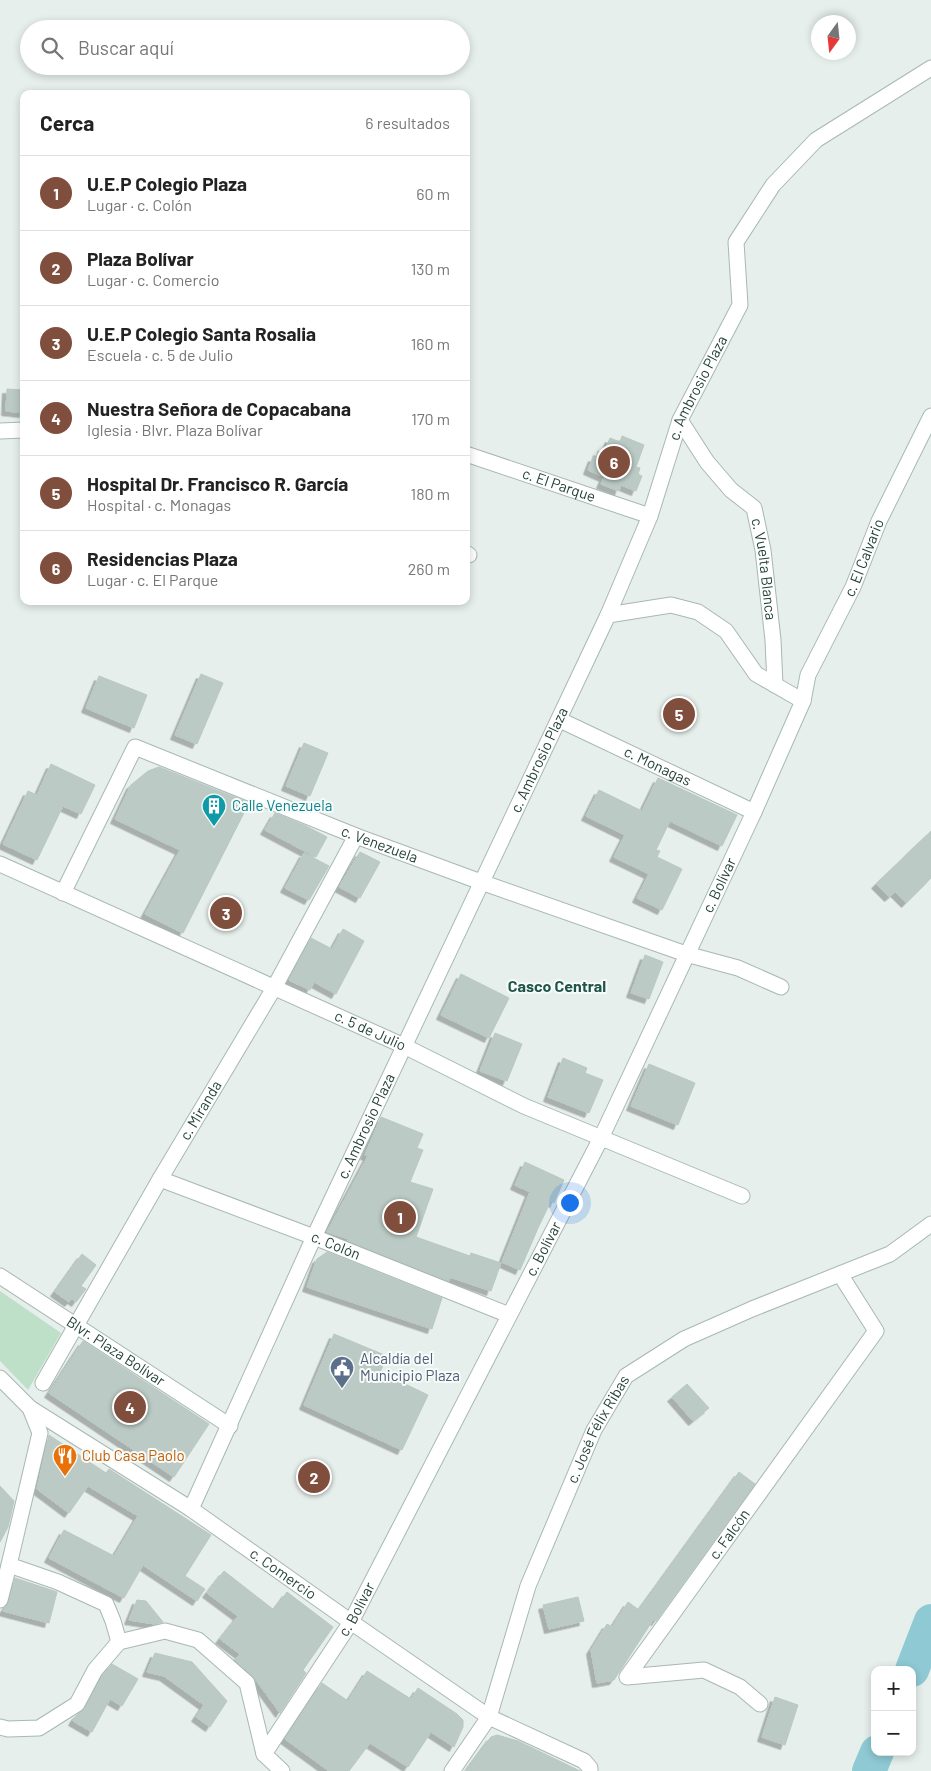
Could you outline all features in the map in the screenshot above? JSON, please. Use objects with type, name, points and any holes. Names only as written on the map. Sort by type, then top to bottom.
[{"type":"street","name":"c. Ambrosio Plaza","points":[[191,1509],[314,1237],[608,615],[650,516],[680,420],[740,305],[736,242],[773,185],[816,140],[931,68]]},
{"type":"street","name":"c. El Calvario","points":[[803,701],[808,674],[853,587],[879,521],[931,416]]},
{"type":"street","name":"c. Vuelta Blanca","points":[[680,420],[707,462],[731,490],[754,508],[763,550],[773,640],[775,685]]},
{"type":"street","points":[[0,431],[20,430]]},
{"type":"street","name":"c. El Parque","points":[[470,455],[650,516]]},
{"type":"street","points":[[608,615],[671,605],[698,612],[726,631],[756,674],[803,701]]},
{"type":"street","name":"c. Bolívar","points":[[264,1754],[350,1622],[601,1138],[754,812],[803,701]]},
{"type":"street","name":"c. Monagas","points":[[560,720],[754,812]]},
{"type":"street","name":"c. Venezuela","points":[[63,893],[135,747],[356,836],[686,954],[738,968],[781,987]]},
{"type":"street","name":"c. Miranda","points":[[43,1383],[160,1179],[274,988],[356,836]]},
{"type":"street","name":"c. 5 de Julio","points":[[0,864],[404,1046],[524,1106],[742,1196]]},
{"type":"street","name":"c. Colón","points":[[160,1179],[314,1237],[509,1315]]},
{"type":"street","name":"c. José Félix Ribas","points":[[452,1771],[488,1717],[528,1586],[594,1430],[626,1376],[684,1339],[890,1254],[931,1224]]},
{"type":"street","name":"c. Falcón","points":[[760,1704],[740,1687],[704,1670],[627,1677],[876,1331],[840,1274]]},
{"type":"street","name":"Blvr. Plaza Bolívar","points":[[0,1276],[75,1327],[230,1426]]},
{"type":"street","name":"c. Comercio","points":[[0,1378],[30,1408],[191,1509],[488,1717],[584,1761],[590,1768],[590,1771]]},
{"type":"street","points":[[0,1600],[40,1433],[30,1408]]},
{"type":"street","points":[[9,1565],[58,1582],[106,1604],[113,1621],[118,1642]]},
{"type":"street","points":[[0,1727],[8,1729],[39,1728],[77,1704],[95,1670],[118,1642],[164,1631],[198,1640],[247,1683],[264,1754],[282,1771]]},
{"type":"green space","points":[[0,1291],[61,1333],[28,1390],[0,1361]]},
{"type":"building","points":[[7,389],[20,390],[20,413],[6,411]]},
{"type":"building","points":[[622,436],[644,445],[636,467],[640,468],[638,474],[642,476],[636,491],[621,485],[619,491],[601,484],[604,477],[588,470],[593,457],[596,458],[598,451],[603,454],[610,438],[620,442]]},
{"type":"building","points":[[201,674],[223,683],[197,744],[175,735]]},
{"type":"building","points":[[99,676],[147,695],[134,728],[86,708]]},
{"type":"building","points":[[304,743],[328,753],[310,796],[286,786]]},
{"type":"building","points":[[51,764],[95,785],[81,814],[63,806],[37,860],[3,844],[28,791],[37,795]]},
{"type":"building","points":[[159,767],[249,803],[183,933],[145,914],[180,850],[115,819],[131,785],[148,771]]},
{"type":"building","points":[[658,778],[737,815],[722,846],[670,821],[656,850],[660,851],[657,857],[682,869],[662,910],[637,898],[649,874],[614,857],[625,835],[586,816],[599,790],[642,811]]},
{"type":"building","points":[[275,813],[327,837],[316,857],[265,830]]},
{"type":"building","points":[[931,831],[931,878],[906,903],[895,892],[889,897],[876,884]]},
{"type":"building","points":[[360,852],[380,862],[360,898],[339,887]]},
{"type":"building","points":[[304,853],[329,866],[309,900],[285,888]]},
{"type":"building","points":[[343,929],[364,941],[336,994],[314,982],[310,990],[289,980],[311,938],[332,949]]},
{"type":"building","points":[[645,955],[663,962],[649,999],[631,993]]},
{"type":"building","points":[[461,974],[509,998],[489,1038],[441,1015]]},
{"type":"building","points":[[495,1033],[522,1044],[507,1081],[480,1071]]},
{"type":"building","points":[[563,1058],[587,1068],[585,1073],[603,1080],[589,1113],[548,1097]]},
{"type":"building","points":[[649,1064],[695,1083],[678,1125],[631,1106]]},
{"type":"building","points":[[381,1117],[423,1134],[417,1148],[423,1150],[410,1182],[433,1189],[416,1237],[470,1256],[471,1253],[501,1263],[491,1291],[450,1277],[449,1281],[327,1232],[368,1156],[365,1155]]},
{"type":"building","points":[[525,1162],[564,1180],[554,1203],[551,1201],[520,1270],[502,1262],[530,1192],[515,1185]]},
{"type":"building","points":[[327,1252],[442,1298],[432,1329],[307,1287],[317,1259]]},
{"type":"building","points":[[82,1254],[96,1265],[81,1286],[86,1289],[76,1302],[72,1299],[69,1302],[55,1292]]},
{"type":"building","points":[[334,1334],[387,1356],[380,1372],[428,1395],[402,1450],[304,1405]]},
{"type":"building","points":[[83,1341],[209,1424],[174,1477],[49,1393]]},
{"type":"building","points":[[687,1384],[709,1408],[693,1421],[672,1397]]},
{"type":"building","points":[[49,1435],[106,1473],[109,1469],[211,1535],[185,1576],[205,1589],[197,1601],[143,1565],[124,1598],[49,1558],[64,1530],[114,1556],[138,1516],[88,1486],[69,1513],[37,1489]]},
{"type":"building","points":[[739,1472],[755,1484],[656,1621],[653,1620],[614,1680],[597,1683],[591,1650],[607,1624],[612,1627],[628,1602],[639,1610]]},
{"type":"building","points":[[0,1486],[14,1501],[8,1527],[0,1542]]},
{"type":"building","points":[[224,1571],[274,1610],[287,1592],[333,1627],[303,1670],[306,1673],[280,1713],[253,1676],[235,1660],[240,1654],[220,1639],[238,1616],[207,1593]]},
{"type":"building","points":[[15,1578],[57,1592],[49,1623],[3,1611],[9,1602]]},
{"type":"building","points":[[578,1597],[584,1621],[549,1629],[543,1605]]},
{"type":"building","points":[[137,1600],[146,1601],[163,1622],[155,1624],[129,1620]]},
{"type":"building","points":[[155,1653],[192,1662],[227,1701],[210,1727],[196,1717],[204,1705],[164,1676],[147,1672]]},
{"type":"building","points":[[112,1664],[138,1679],[122,1706],[110,1699],[92,1732],[73,1721],[85,1708],[103,1675]]},
{"type":"building","points":[[367,1671],[411,1699],[418,1688],[457,1714],[463,1720],[463,1727],[454,1747],[431,1732],[408,1767],[370,1743],[349,1771],[329,1771],[285,1739],[322,1683],[348,1701]]},
{"type":"building","points":[[775,1697],[798,1705],[785,1745],[762,1737]]},
{"type":"building","points":[[497,1735],[518,1741],[580,1771],[466,1771],[491,1737]]},
{"type":"waterway","points":[[914,1666],[931,1621]]},
{"type":"waterway","points":[[869,1771],[875,1756]]},
{"type":"place","name":"Residencias Plaza","points":[[614,462]]},
{"type":"place","name":"Hospital Dr. Francisco R. García","points":[[679,714]]},
{"type":"place","name":"Calle Venezuela","points":[[214,827]]},
{"type":"place","name":"U.E.P Colegio Santa Rosalia","points":[[226,913]]},
{"type":"place","name":"U.E.P Colegio Plaza","points":[[400,1217]]},
{"type":"place","name":"Alcaldía del Municipio Plaza","points":[[342,1389]]},
{"type":"place","name":"Nuestra Señora de Copacabana","points":[[130,1407]]},
{"type":"place","name":"Club Casa Paolo","points":[[65,1477]]},
{"type":"place","name":"Plaza Bolívar","points":[[314,1477]]},
{"type":"district","name":"Casco Central","points":[[557,986]]}]
